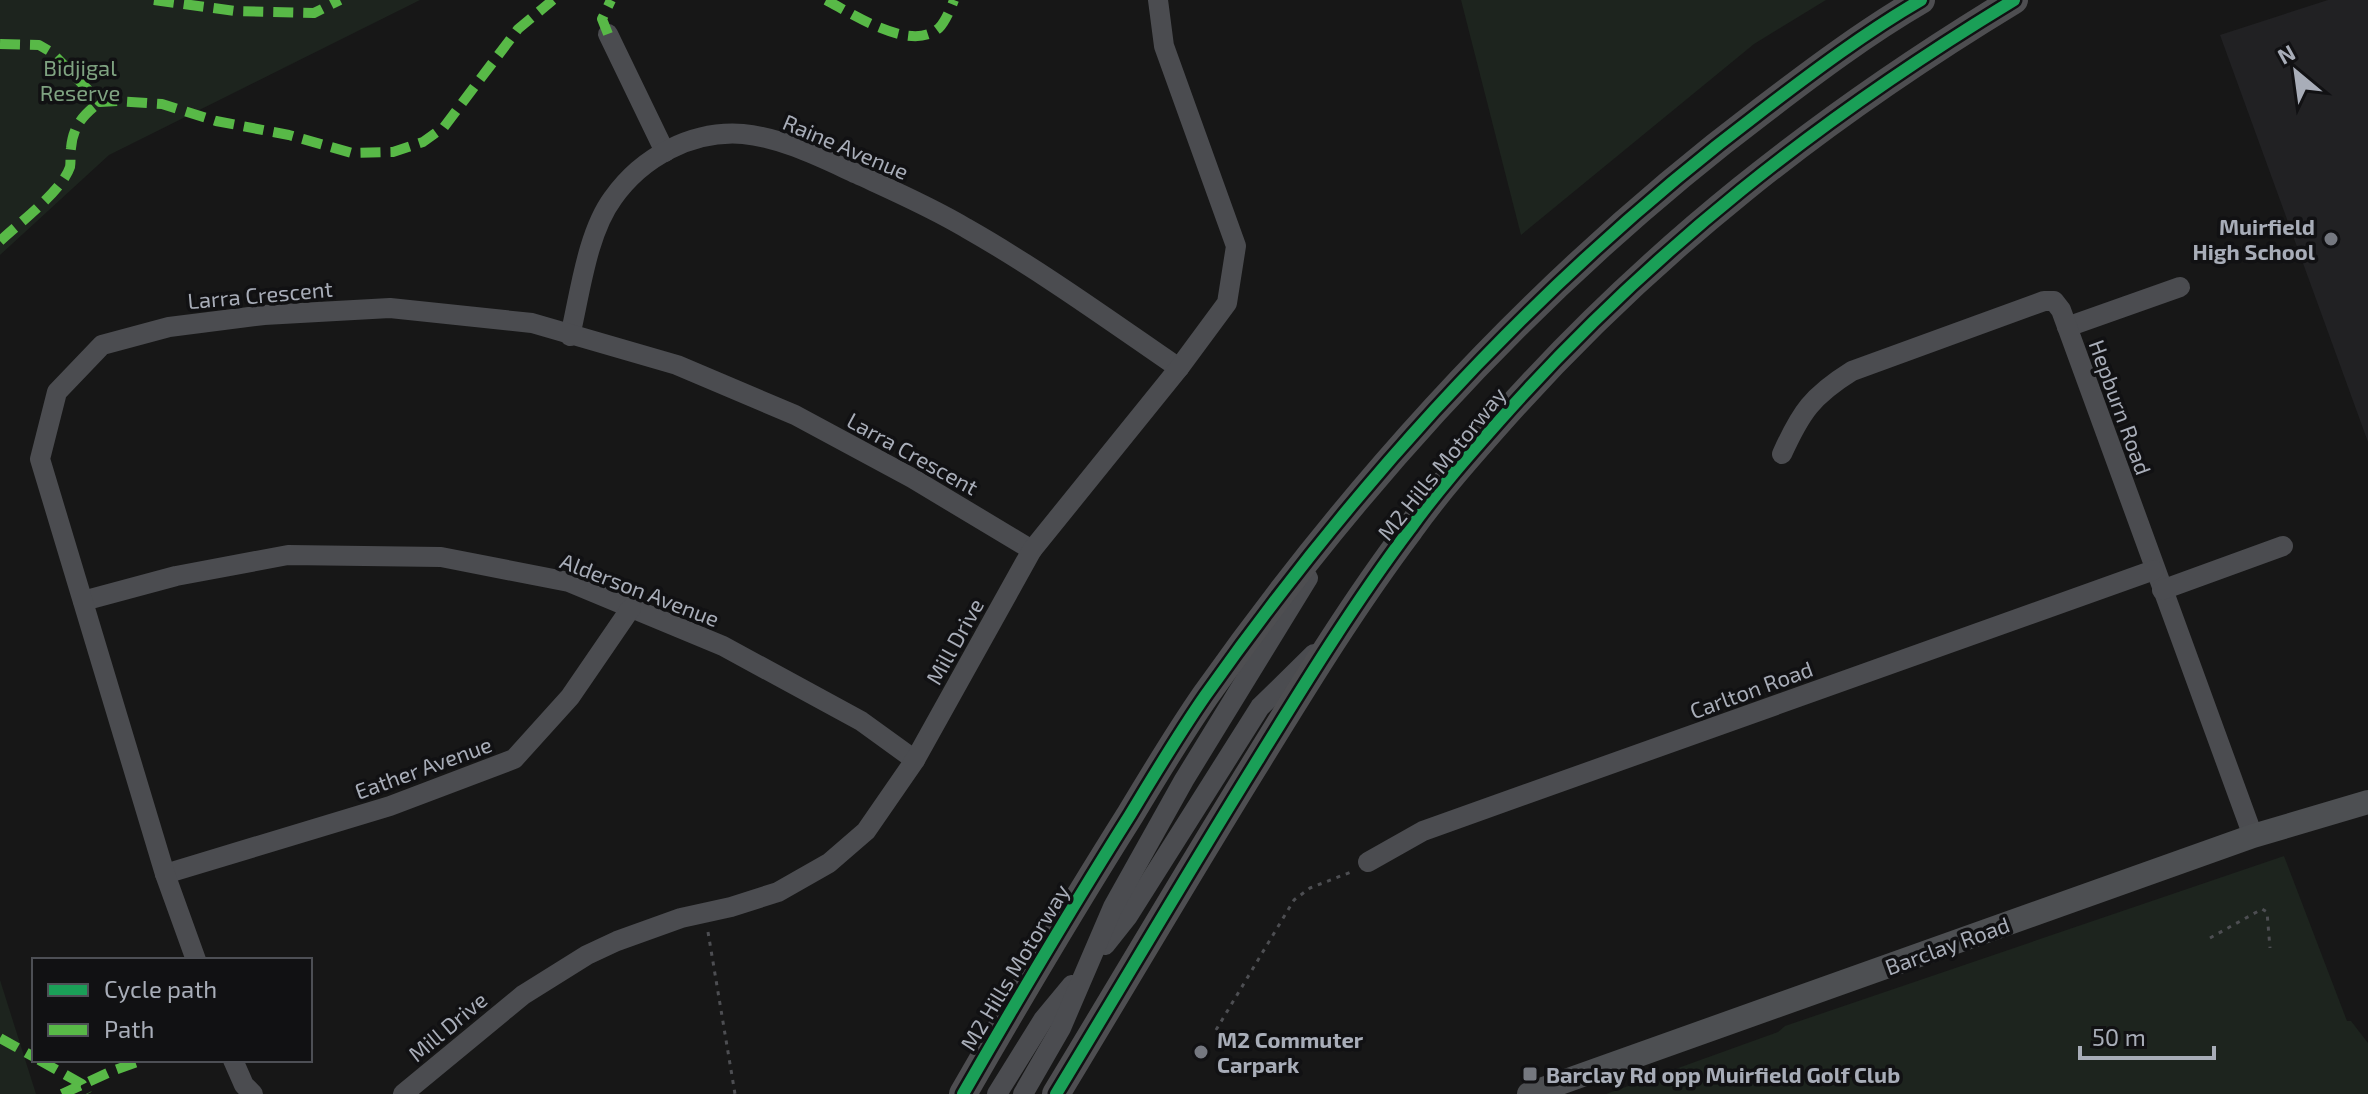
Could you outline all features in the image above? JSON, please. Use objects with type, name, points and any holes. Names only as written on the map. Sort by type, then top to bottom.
[{"type":"highway","name":"M2 Hills Motorway","points":[[963,1094],[1107,851],[1204,697],[1296,574],[1357,499],[1469,373],[1546,295],[1643,207],[1822,65],[1921,0]]},
{"type":"highway","name":"M2 Hills Motorway","points":[[1056,1094],[1337,632],[1412,526],[1474,450],[1556,358],[1637,278],[1782,156],[1874,90],[2014,0]]},
{"type":"main road","name":"Barclay Road","points":[[1529,1094],[2253,836],[2368,802]]},
{"type":"street","name":"Mill Drive","points":[[403,1094],[523,995],[559,971],[617,941],[681,918],[778,892],[829,863],[866,831],[915,760],[1032,550],[1179,368],[1227,303],[1236,246],[1164,46],[1158,0]]},
{"type":"street","points":[[608,34],[665,152]]},
{"type":"street","name":"Raine Avenue","points":[[570,336],[594,237],[601,218],[625,183],[651,159],[665,152],[706,137],[744,134],[781,143],[824,159],[928,207],[1011,254],[1179,368]]},
{"type":"street","points":[[2067,327],[2180,287]]},
{"type":"street","name":"Hepburn Road","points":[[1782,454],[1799,416],[1826,387],[1852,371],[2044,301],[2054,301],[2061,310],[2253,836]]},
{"type":"street","name":"Larra Crescent","points":[[195,958],[165,874],[40,459],[57,392],[102,345],[169,327],[264,315],[390,308],[532,323],[677,365],[764,400],[912,478],[1032,550]]},
{"type":"street","points":[[1023,1094],[1061,1028],[1113,907],[1184,780],[1357,499]]},
{"type":"street","points":[[2162,590],[2283,546]]},
{"type":"street","name":"Alderson Avenue","points":[[83,601],[176,576],[288,555],[441,557],[569,582],[631,608],[737,654],[861,721],[915,760]]},
{"type":"street","name":"Carlton Road","points":[[1368,862],[1423,831],[2154,570]]},
{"type":"street","name":"Eather Avenue","points":[[165,874],[390,806],[514,759],[570,697],[631,608]]},
{"type":"street","points":[[997,1094],[1043,1020],[1128,916],[1260,707],[1337,632]]},
{"type":"street","points":[[234,1062],[244,1085],[253,1094]]},
{"type":"path","points":[[1216,1030],[1294,900],[1310,888],[1341,878],[1368,862]]},
{"type":"path","points":[[2210,938],[2262,909],[2267,912],[2270,948]]},
{"type":"path","points":[[704,912],[735,1094]]},
{"type":"shaded area","name":"Muirfield High School","points":[[2328,0],[2368,0],[2368,442],[2220,35]]},
{"type":"green space","name":"Bidjigal Reserve","points":[[0,0],[420,0],[109,155],[0,255]]},
{"type":"green space","points":[[1461,0],[1826,0],[1754,44],[1521,235]]},
{"type":"green space","points":[[2284,856],[2347,1021],[2351,1021],[2368,1043],[2368,1094],[1606,1094],[1778,1032],[1785,1026]]},
{"type":"green space","points":[[0,980],[36,1094],[0,1094]]},
{"type":"marked path","points":[[154,0],[235,11],[314,13],[340,0]]},
{"type":"marked path","points":[[0,44],[39,45],[51,52],[100,102],[162,104],[216,121],[289,135],[352,153],[393,152],[423,142],[444,127],[518,29],[553,0]]},
{"type":"marked path","points":[[608,34],[602,19],[611,0]]},
{"type":"marked path","points":[[826,0],[882,29],[913,36],[927,35],[939,28],[954,0]]},
{"type":"marked path","points":[[0,241],[58,186],[70,167],[72,140],[77,127],[100,102]]},
{"type":"marked path","points":[[0,1038],[32,1056]]},
{"type":"marked path","points":[[43,1062],[82,1084],[87,1094]]},
{"type":"marked path","points":[[62,1094],[137,1062]]},
{"type":"cycle path","points":[[963,1094],[1066,919],[1195,711],[1265,614],[1393,456],[1533,309],[1683,173],[1782,95],[1921,0]]},
{"type":"cycle path","points":[[1056,1094],[1332,642],[1420,515],[1477,446],[1557,358],[1616,300],[1741,190],[1873,91],[2014,0]]},
{"type":"place","name":"Muirfield High School","points":[[2331,239]]},
{"type":"place","name":"M2 Commuter Carpark","points":[[1201,1052]]},
{"type":"place","name":"Barclay Rd opp Muirfield Golf Club","points":[[1530,1074]]}]
